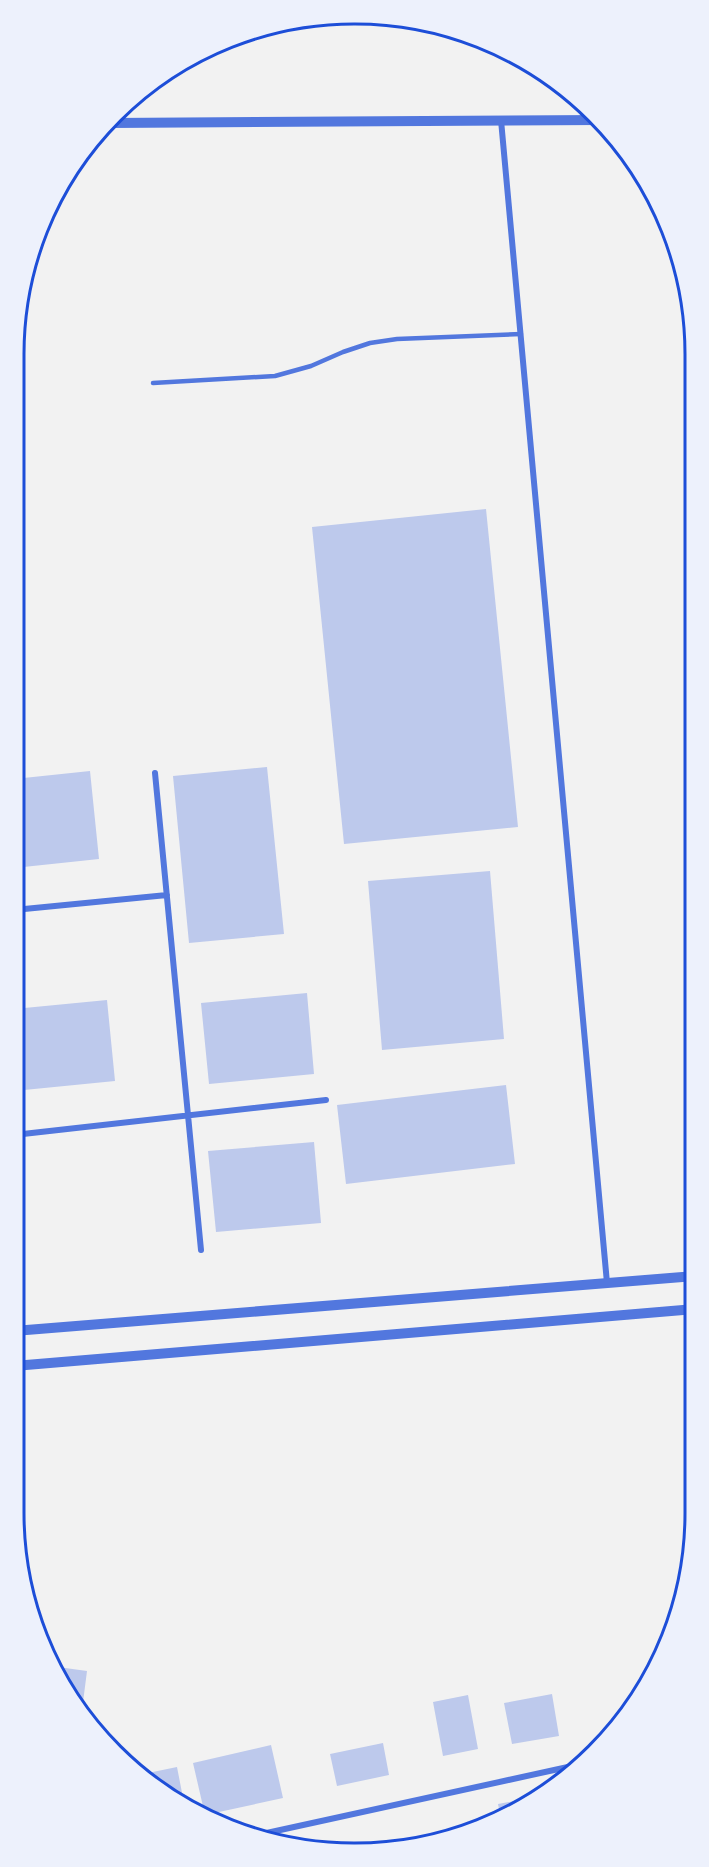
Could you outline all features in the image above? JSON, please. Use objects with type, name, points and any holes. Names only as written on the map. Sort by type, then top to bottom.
[{"type":"street","points":[[501,120],[608,1283]]},
{"type":"street","points":[[119,123],[587,120]]},
{"type":"street","points":[[155,773],[201,1251]]},
{"type":"street","points":[[24,909],[167,896]]},
{"type":"street","points":[[24,1134],[326,1100]]},
{"type":"street","points":[[24,1330],[685,1277]]},
{"type":"street","points":[[24,1365],[685,1310]]},
{"type":"street","points":[[270,1832],[564,1768]]},
{"type":"lane","points":[[153,383],[275,376],[311,366],[370,343],[397,339],[521,334]]},
{"type":"building","points":[[486,509],[518,827],[344,844],[312,527]]},
{"type":"building","points":[[267,767],[284,934],[189,943],[173,776]]},
{"type":"building","points":[[90,771],[99,859],[24,867],[24,778]]},
{"type":"building","points":[[490,871],[504,1039],[382,1050],[368,881]]},
{"type":"building","points":[[307,993],[314,1074],[209,1084],[201,1003]]},
{"type":"building","points":[[107,1000],[115,1081],[24,1090],[24,1008]]},
{"type":"building","points":[[506,1085],[515,1164],[346,1184],[337,1105]]},
{"type":"building","points":[[314,1142],[321,1223],[216,1232],[208,1151]]},
{"type":"building","points":[[63,1668],[87,1671],[83,1701]]},
{"type":"building","points":[[552,1694],[559,1736],[512,1744],[504,1703]]},
{"type":"building","points":[[468,1695],[478,1749],[443,1756],[433,1702]]},
{"type":"building","points":[[383,1743],[389,1775],[337,1786],[330,1754]]},
{"type":"building","points":[[271,1745],[283,1798],[216,1813],[203,1806],[193,1763]]},
{"type":"building","points":[[177,1767],[182,1795],[153,1775],[150,1773]]},
{"type":"building","points":[[517,1801],[499,1810],[498,1804]]}]
